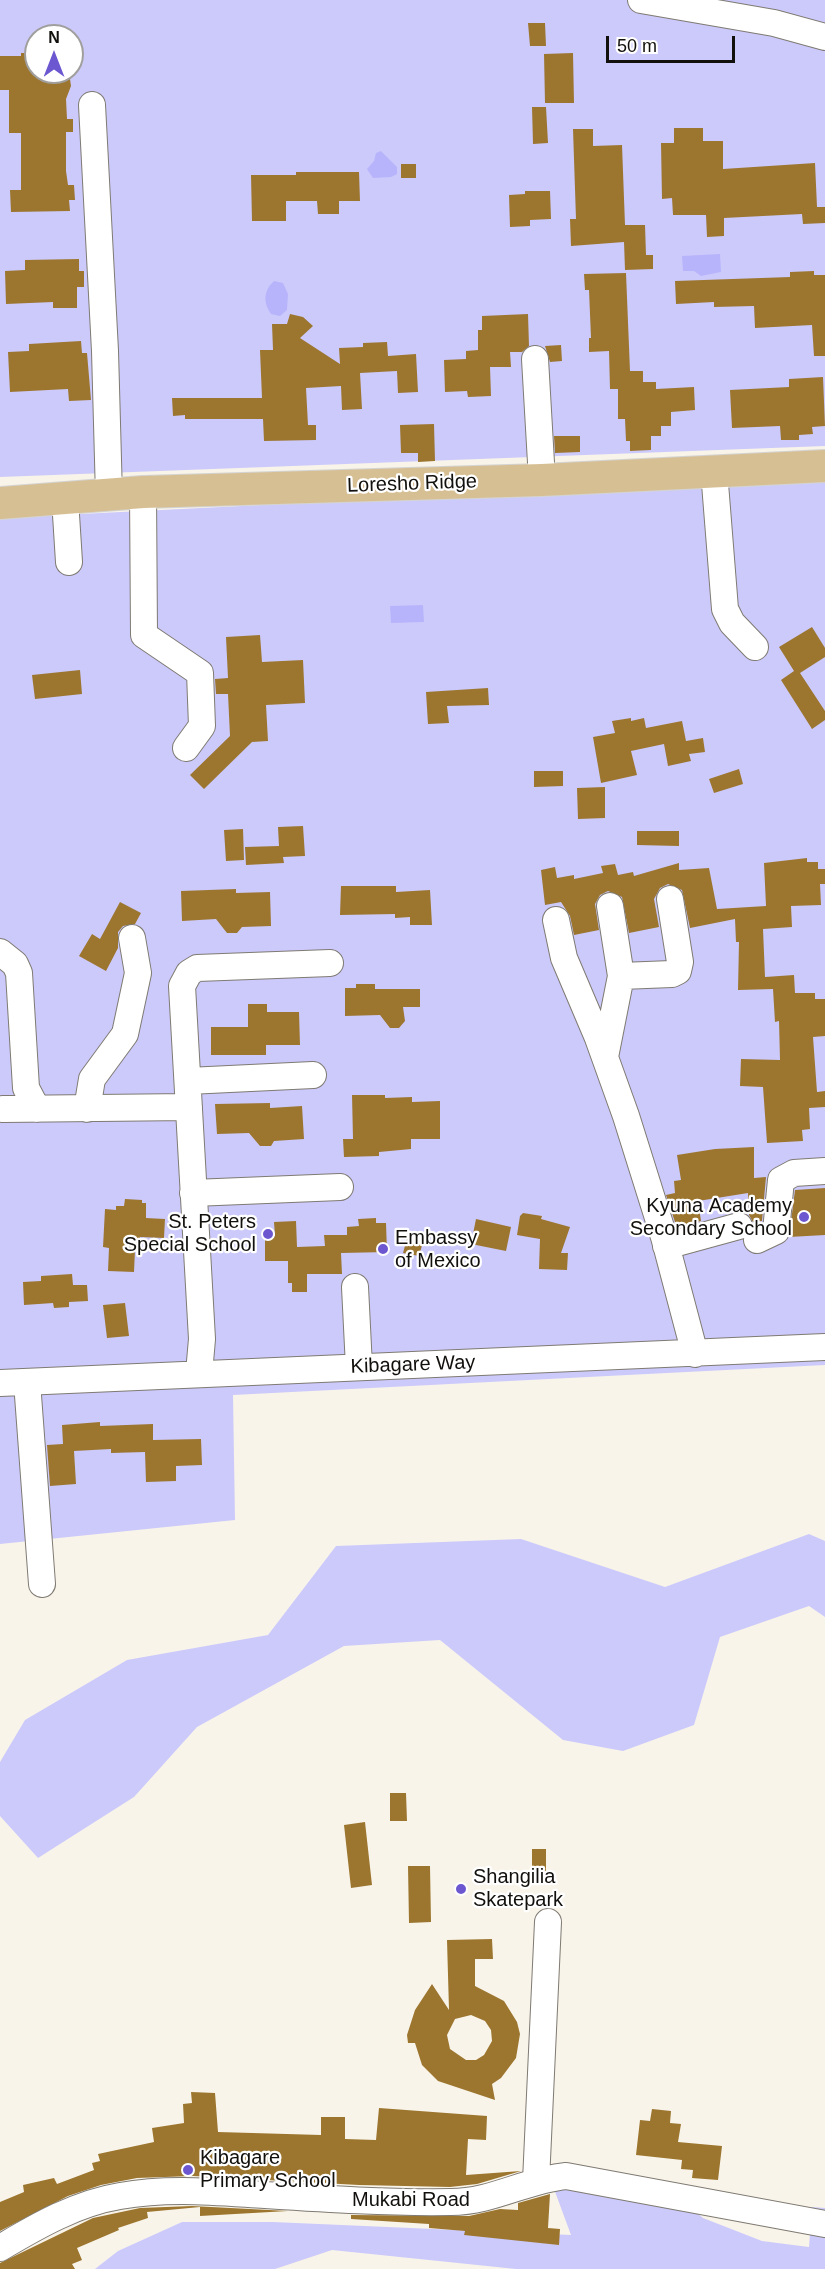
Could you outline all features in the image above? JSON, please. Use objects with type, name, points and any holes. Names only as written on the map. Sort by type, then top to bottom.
[{"type":"main road","name":"Loresho Ridge","points":[[0,503],[143,492],[542,480],[825,466]]},
{"type":"street","points":[[641,0],[774,23],[825,37]]},
{"type":"street","points":[[92,105],[105,351],[109,495]]},
{"type":"street","points":[[535,359],[542,480]]},
{"type":"street","points":[[714,471],[725,609],[732,623],[755,647]]},
{"type":"street","points":[[143,492],[144,635],[200,673],[202,726],[186,748]]},
{"type":"street","points":[[65,499],[69,562]]},
{"type":"street","points":[[621,976],[672,974],[678,971],[680,962],[670,899]]},
{"type":"street","points":[[605,1057],[621,976],[610,906]]},
{"type":"street","points":[[556,920],[564,958],[605,1057],[666,1246],[695,1354]]},
{"type":"street","points":[[87,1110],[92,1079],[126,1034],[138,973],[132,938]]},
{"type":"street","points":[[0,952],[15,964],[19,973],[26,1088],[37,1110]]},
{"type":"street","points":[[199,1373],[202,1339],[182,986],[189,973],[209,967],[330,963]]},
{"type":"street","points":[[188,1081],[313,1075]]},
{"type":"street","points":[[3,1110],[189,1107]]},
{"type":"street","points":[[666,1246],[748,1233],[776,1231],[781,1180],[794,1173],[825,1171]]},
{"type":"street","points":[[193,1193],[340,1187]]},
{"type":"street","points":[[355,1287],[359,1367]]},
{"type":"street","name":"Kibagare Way","points":[[0,1383],[825,1347]]},
{"type":"street","points":[[27,1382],[42,1584]]},
{"type":"street","points":[[536,2181],[548,1922]]},
{"type":"street","name":"Mukabi Road","points":[[0,2248],[78,2208],[128,2195],[177,2189],[378,2202],[477,2201],[536,2181],[566,2175],[825,2224]]},
{"type":"shaded area","points":[[0,0],[825,0],[825,446],[0,477]]},
{"type":"shaded area","points":[[381,151],[397,167],[397,174],[391,177],[373,178],[367,169],[374,161],[376,153]]},
{"type":"shaded area","points":[[720,254],[721,272],[701,276],[694,271],[683,271],[682,256]]},
{"type":"shaded area","points":[[274,281],[283,283],[288,294],[287,310],[280,316],[271,314],[266,301],[266,293]]},
{"type":"shaded area","points":[[825,477],[825,1365],[233,1395],[235,1520],[0,1544],[0,518]]},
{"type":"shaded area","points":[[423,605],[424,622],[391,623],[390,606]]},
{"type":"shaded area","points":[[809,1534],[825,1541],[825,1617],[809,1606],[720,1637],[694,1725],[623,1751],[563,1740],[440,1640],[344,1646],[197,1727],[134,1797],[38,1858],[0,1816],[0,1762],[25,1720],[127,1660],[268,1635],[336,1546],[521,1539],[665,1587]]},
{"type":"shaded area","points":[[547,2170],[675,2194],[703,2218],[762,2241],[809,2247],[812,2207],[825,2208],[825,2269],[516,2269],[332,2250],[275,2269],[95,2269],[118,2251],[182,2222],[273,2222],[571,2235]]},
{"type":"building","points":[[528,23],[545,23],[546,46],[530,46]]},
{"type":"building","points":[[21,53],[24,53],[24,84],[71,84],[66,99],[67,119],[73,119],[73,132],[66,132],[66,171],[68,185],[74,185],[75,200],[69,200],[70,211],[11,212],[10,190],[21,190],[21,133],[9,133],[9,90],[0,90],[0,56],[21,56]]},
{"type":"building","points":[[573,53],[574,103],[545,103],[544,54]]},
{"type":"building","points":[[532,107],[546,107],[548,143],[533,144]]},
{"type":"building","points":[[674,128],[703,128],[703,141],[723,141],[723,169],[815,163],[817,207],[825,207],[825,223],[803,224],[802,214],[724,218],[724,236],[707,237],[706,215],[673,215],[672,198],[662,199],[661,143],[674,143]]},
{"type":"building","points":[[573,129],[593,129],[593,146],[622,145],[625,225],[645,225],[646,255],[653,255],[653,269],[625,270],[624,242],[571,246],[570,219],[576,219]]},
{"type":"building","points":[[401,164],[416,164],[416,178],[401,178]]},
{"type":"building","points":[[296,172],[359,172],[360,201],[339,201],[339,214],[318,214],[317,201],[286,201],[286,221],[252,221],[251,175],[296,175]]},
{"type":"building","points":[[525,191],[550,191],[551,219],[530,220],[530,226],[510,227],[509,195],[525,194]]},
{"type":"building","points":[[79,259],[79,271],[84,271],[84,287],[77,287],[77,308],[53,308],[53,302],[6,304],[5,271],[25,270],[25,260]]},
{"type":"building","points":[[814,271],[814,275],[825,275],[825,356],[814,356],[812,325],[755,328],[754,306],[714,307],[714,302],[676,304],[675,281],[790,277],[790,272]]},
{"type":"building","points":[[626,273],[630,371],[643,371],[643,382],[656,382],[656,389],[694,387],[695,410],[671,412],[671,426],[661,426],[661,436],[651,436],[651,450],[630,451],[630,441],[626,441],[625,419],[618,419],[618,389],[610,389],[609,351],[589,352],[589,338],[591,338],[589,290],[585,290],[584,274]]},
{"type":"building","points":[[290,314],[303,317],[313,326],[300,338],[340,364],[339,348],[363,347],[363,343],[387,342],[388,356],[416,354],[418,392],[398,393],[397,371],[360,373],[362,409],[342,410],[341,386],[306,388],[308,425],[316,425],[316,440],[264,441],[263,419],[185,419],[185,415],[173,416],[172,398],[262,398],[260,350],[273,350],[272,324],[287,324]]},
{"type":"building","points":[[528,314],[529,346],[522,352],[510,352],[511,367],[490,367],[491,396],[468,397],[467,391],[445,392],[444,360],[466,359],[466,351],[478,350],[478,330],[482,330],[482,316]]},
{"type":"building","points":[[81,341],[82,353],[87,353],[91,400],[69,401],[68,389],[10,392],[8,352],[29,351],[29,344]]},
{"type":"building","points":[[561,345],[562,361],[550,362],[545,346]]},
{"type":"building","points":[[823,377],[825,426],[812,427],[813,434],[799,435],[799,440],[781,440],[780,426],[732,428],[730,390],[789,387],[789,379]]},
{"type":"building","points":[[434,424],[435,461],[418,462],[418,453],[401,453],[400,425]]},
{"type":"building","points":[[554,436],[580,436],[580,452],[555,453]]},
{"type":"building","points":[[812,627],[825,648],[825,657],[800,673],[825,711],[825,720],[812,729],[781,680],[794,671],[779,647]]},
{"type":"building","points":[[260,635],[262,662],[303,660],[305,703],[266,705],[268,741],[252,742],[204,789],[190,775],[230,736],[228,694],[216,694],[215,679],[228,678],[226,637]]},
{"type":"building","points":[[80,670],[82,694],[35,699],[32,675]]},
{"type":"building","points":[[488,688],[489,705],[447,706],[449,723],[428,724],[426,692]]},
{"type":"building","points":[[631,718],[631,721],[644,718],[646,728],[682,721],[686,741],[703,738],[705,752],[689,754],[691,761],[668,766],[664,744],[631,751],[637,775],[601,783],[593,737],[615,733],[612,721]]},
{"type":"building","points":[[739,769],[743,784],[714,793],[709,779]]},
{"type":"building","points":[[534,771],[563,771],[563,786],[534,787]]},
{"type":"building","points":[[605,787],[605,818],[578,819],[577,788]]},
{"type":"building","points":[[303,826],[305,856],[283,857],[284,863],[246,865],[245,847],[279,846],[278,827]]},
{"type":"building","points":[[243,829],[244,860],[226,861],[224,830]]},
{"type":"building","points":[[637,831],[679,831],[679,846],[637,845]]},
{"type":"building","points":[[807,858],[807,862],[818,862],[818,869],[825,869],[825,884],[820,884],[821,905],[791,906],[792,927],[763,929],[765,977],[794,975],[795,993],[815,993],[815,999],[825,999],[825,1036],[813,1037],[817,1092],[825,1091],[825,1107],[809,1108],[810,1129],[802,1130],[803,1141],[767,1143],[763,1087],[740,1086],[741,1059],[780,1060],[779,1021],[775,1022],[773,989],[738,990],[739,942],[736,942],[735,919],[690,928],[682,890],[668,884],[660,888],[654,899],[659,927],[629,933],[622,897],[608,891],[600,895],[595,904],[599,930],[574,935],[570,916],[561,902],[545,905],[541,870],[555,867],[557,878],[574,875],[574,879],[603,873],[601,866],[615,864],[618,875],[633,872],[634,876],[679,863],[679,870],[709,868],[717,909],[766,906],[764,863]]},
{"type":"building","points":[[341,886],[396,886],[396,892],[430,890],[432,925],[410,925],[410,917],[395,918],[395,914],[340,915]]},
{"type":"building","points":[[236,889],[236,893],[270,892],[271,926],[242,927],[237,933],[227,933],[216,919],[182,921],[181,891]]},
{"type":"building","points":[[120,902],[141,913],[135,924],[123,926],[118,932],[118,948],[106,971],[79,956],[92,934],[100,939]]},
{"type":"building","points":[[356,984],[375,984],[375,989],[420,989],[420,1007],[403,1007],[405,1021],[399,1028],[390,1028],[380,1015],[345,1016],[345,988],[356,988]]},
{"type":"building","points":[[248,1004],[267,1004],[267,1012],[299,1012],[300,1045],[266,1045],[266,1055],[211,1055],[211,1027],[248,1027]]},
{"type":"building","points":[[352,1095],[385,1095],[385,1098],[412,1097],[412,1102],[440,1101],[440,1139],[411,1139],[411,1149],[379,1152],[379,1156],[344,1157],[343,1139],[353,1139]]},
{"type":"building","points":[[270,1103],[270,1108],[302,1106],[304,1139],[274,1141],[271,1146],[260,1146],[249,1133],[217,1134],[215,1104]]},
{"type":"building","points":[[754,1147],[754,1178],[766,1177],[762,1221],[753,1222],[749,1215],[748,1193],[698,1201],[701,1221],[677,1228],[666,1195],[675,1193],[674,1181],[681,1180],[677,1155],[715,1149]]},
{"type":"building","name":"Kyuna Academy Secondary School","points":[[825,1188],[825,1235],[789,1237],[795,1190]]},
{"type":"building","points":[[125,1199],[142,1200],[142,1203],[146,1203],[146,1218],[165,1219],[164,1238],[140,1237],[139,1249],[135,1249],[134,1272],[108,1271],[109,1248],[103,1247],[105,1209],[116,1210],[116,1206],[124,1206]]},
{"type":"building","points":[[523,1213],[542,1216],[541,1219],[570,1227],[561,1253],[568,1253],[567,1270],[539,1269],[540,1239],[517,1235],[520,1216]]},
{"type":"building","points":[[376,1218],[376,1223],[386,1223],[387,1252],[341,1253],[342,1274],[307,1274],[307,1292],[292,1292],[292,1283],[288,1283],[288,1261],[265,1261],[265,1236],[275,1236],[274,1222],[296,1221],[297,1247],[325,1246],[324,1235],[347,1235],[347,1227],[359,1226],[358,1219]]},
{"type":"building","points":[[476,1219],[511,1227],[506,1251],[471,1244]]},
{"type":"building","points":[[409,1231],[425,1235],[419,1256],[403,1253]]},
{"type":"building","points":[[72,1274],[73,1285],[87,1285],[88,1301],[69,1302],[69,1307],[54,1308],[53,1303],[24,1305],[23,1282],[41,1281],[41,1276]]},
{"type":"building","points":[[125,1303],[129,1336],[107,1338],[103,1305]]},
{"type":"building","points":[[100,1422],[100,1426],[153,1424],[153,1440],[201,1439],[202,1465],[176,1466],[176,1481],[146,1482],[145,1452],[111,1453],[111,1449],[74,1451],[76,1484],[50,1486],[47,1445],[63,1444],[62,1425]]},
{"type":"building","points":[[390,1793],[406,1793],[407,1821],[390,1821]]},
{"type":"building","points":[[365,1822],[372,1885],[351,1888],[344,1825]]},
{"type":"building","points":[[532,1849],[546,1849],[546,1877],[532,1877]]},
{"type":"building","points":[[408,1866],[430,1866],[431,1922],[409,1923]]},
{"type":"building","points":[[492,1939],[493,1959],[475,1959],[475,1986],[504,2001],[517,2022],[520,2034],[516,2058],[501,2078],[492,2084],[495,2100],[438,2081],[422,2065],[415,2043],[408,2043],[407,2035],[415,2010],[432,1984],[449,2010],[447,1940]],"holes":[[[471,2015],[485,2021],[491,2030],[492,2041],[484,2055],[476,2060],[466,2060],[450,2049],[447,2035],[455,2019]]]},
{"type":"building","points":[[191,2092],[215,2093],[218,2132],[321,2135],[321,2117],[345,2117],[345,2139],[376,2140],[379,2108],[487,2116],[486,2140],[468,2139],[466,2175],[521,2171],[477,2184],[450,2187],[359,2185],[193,2176],[137,2178],[101,2185],[68,2196],[0,2231],[0,2202],[24,2192],[23,2185],[54,2178],[57,2184],[94,2170],[92,2163],[100,2161],[98,2154],[154,2142],[152,2128],[184,2123],[183,2104],[192,2103]]},
{"type":"building","points":[[652,2109],[671,2111],[670,2123],[681,2124],[678,2142],[722,2146],[718,2180],[692,2178],[693,2170],[681,2169],[682,2160],[636,2155],[640,2120],[650,2121]]},
{"type":"building","points":[[550,2194],[548,2228],[560,2229],[559,2245],[464,2235],[465,2231],[429,2228],[429,2224],[351,2219],[351,2215],[469,2216],[500,2209],[518,2210],[518,2203]]},
{"type":"building","points":[[192,2206],[288,2211],[200,2216],[200,2207],[147,2212],[148,2218],[118,2228],[119,2230],[77,2248],[82,2260],[72,2264],[75,2269],[0,2269],[0,2263],[93,2218],[140,2208]]},
{"type":"place","name":"Kyuna Academy Secondary School","points":[[804,1217]]},
{"type":"place","name":"St. Peters Special School","points":[[268,1234]]},
{"type":"place","name":"Embassy of Mexico","points":[[383,1249]]},
{"type":"place","name":"Shangilia Skatepark","points":[[461,1889]]},
{"type":"place","name":"Kibagare Primary School","points":[[188,2170]]}]
